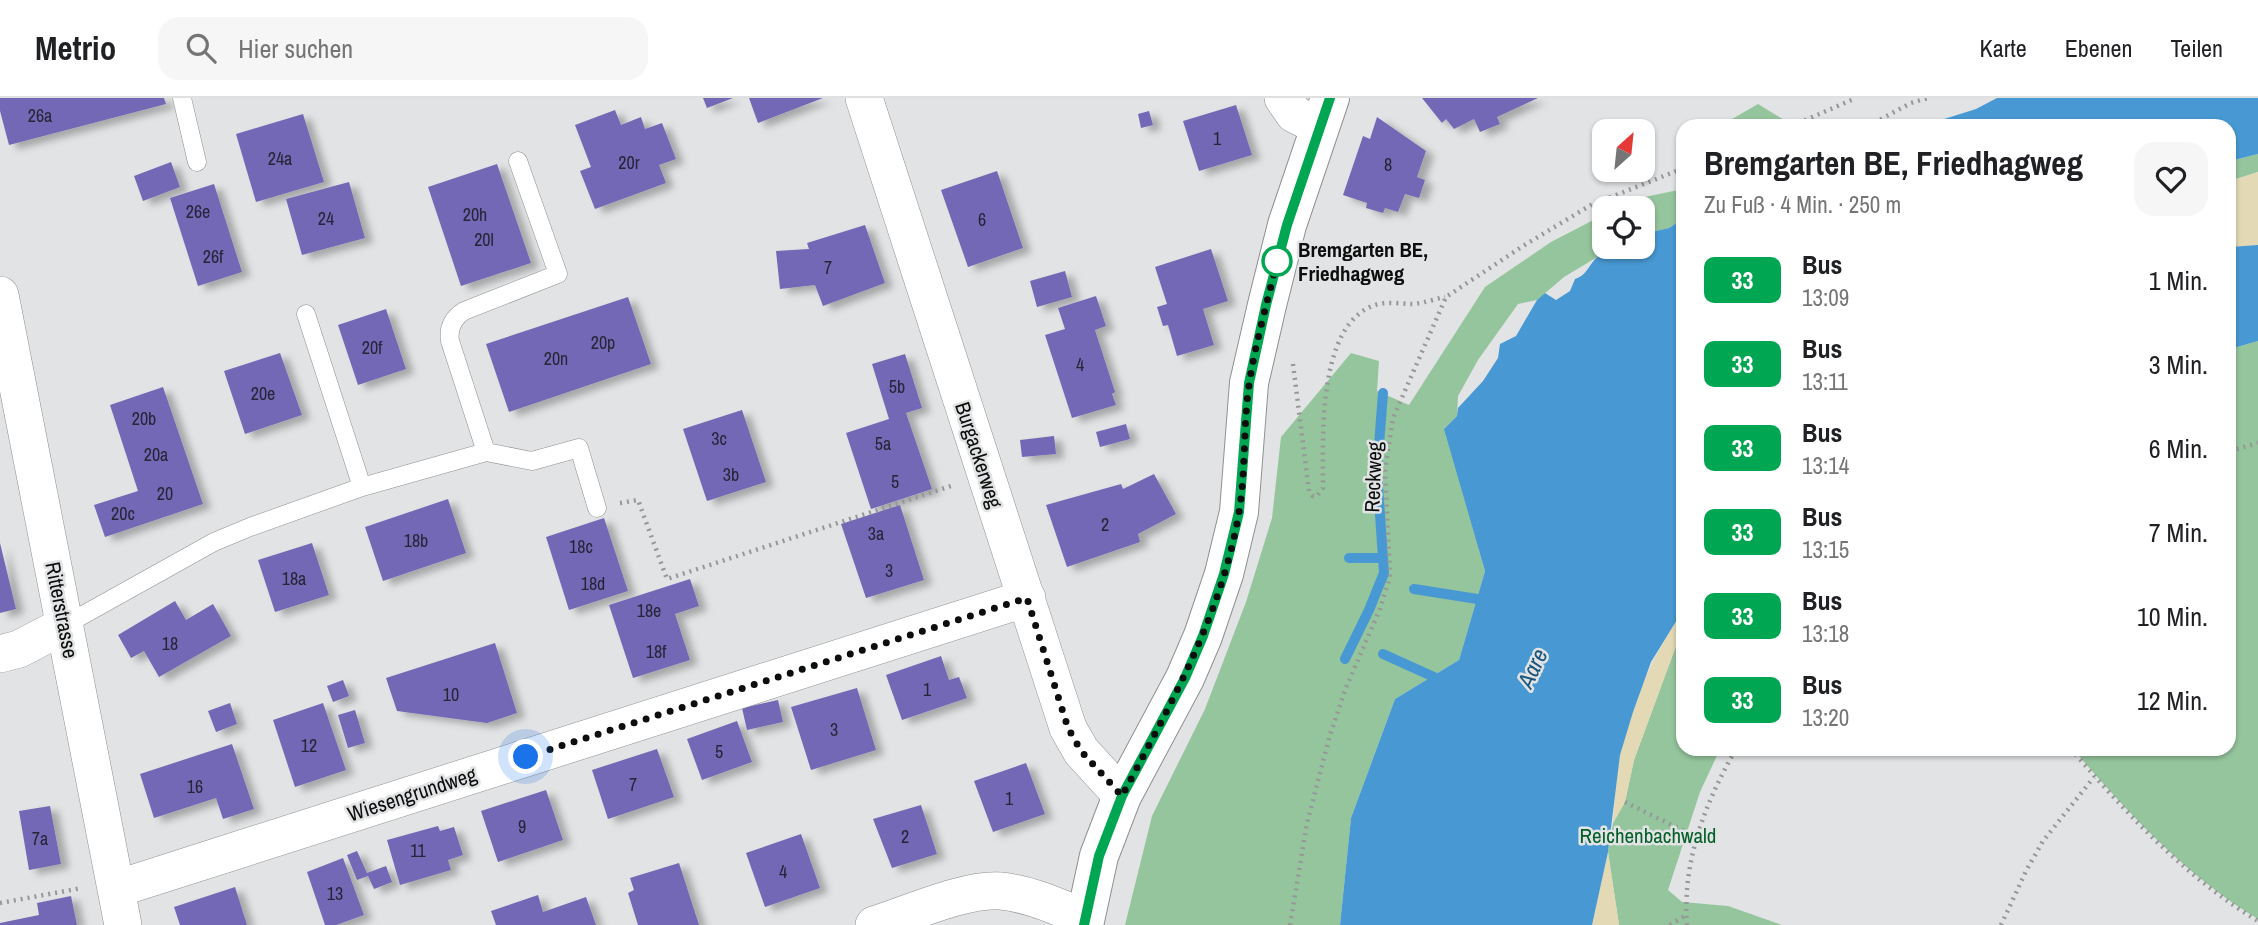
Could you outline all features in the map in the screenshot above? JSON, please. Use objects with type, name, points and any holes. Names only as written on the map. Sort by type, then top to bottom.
[{"type":"street","name":"Burgackerweg","points":[[864,98],[1068,728],[1081,751],[1122,796]]},
{"type":"street","points":[[874,925],[974,893],[999,891],[1021,895],[1084,922],[1099,856],[1122,796],[1185,678],[1203,636],[1224,574],[1239,512],[1249,383],[1284,237],[1325,113],[1294,114],[1283,98]]},
{"type":"street","name":"Ritterstrasse","points":[[0,295],[123,925]]},
{"type":"street","name":"Wiesengrundweg","points":[[116,886],[1027,598]]},
{"type":"street","points":[[0,654],[19,649],[65,625]]},
{"type":"lane","points":[[182,98],[197,162]]},
{"type":"lane","points":[[486,452],[450,341],[450,328],[455,318],[464,310],[558,274],[518,161]]},
{"type":"lane","points":[[306,314],[362,487]]},
{"type":"lane","points":[[65,625],[214,542],[250,527],[362,487],[486,452],[533,461],[579,448],[597,508]]},
{"type":"path","points":[[1808,119],[1856,98]]},
{"type":"path","points":[[1881,119],[1911,103],[1928,98]]},
{"type":"path","points":[[1293,370],[1309,491],[1317,496],[1323,488],[1323,419],[1334,353],[1354,317],[1378,304],[1416,304],[1446,297],[1591,205],[1676,170]]},
{"type":"path","name":"Reckweg","points":[[1290,925],[1307,823],[1331,735],[1345,690],[1380,610],[1390,577],[1385,470],[1393,418],[1446,297]]},
{"type":"path","points":[[2236,449],[2258,443]]},
{"type":"path","points":[[597,508],[638,500],[667,579],[985,475]]},
{"type":"path","points":[[1687,925],[1689,871],[1696,837],[1732,756]]},
{"type":"path","points":[[2077,756],[2142,827],[2194,876],[2258,921]]},
{"type":"path","points":[[2001,925],[2043,841],[2094,776]]},
{"type":"path","points":[[1625,802],[1696,837]]},
{"type":"path","points":[[0,903],[116,886]]},
{"type":"path","points":[[1670,925],[1686,915]]},
{"type":"green space","points":[[1758,104],[1783,119],[1732,119]]},
{"type":"green space","points":[[2258,154],[2258,172],[2236,179],[2236,160]]},
{"type":"green space","points":[[1676,190],[1676,224],[1655,231],[1655,196],[1649,196]]},
{"type":"green space","points":[[1592,221],[1594,259],[1564,277],[1537,300],[1518,304],[1478,360],[1458,396],[1457,416],[1445,428],[1485,571],[1459,660],[1395,699],[1351,818],[1340,925],[1125,925],[1152,816],[1205,709],[1246,602],[1272,518],[1281,437],[1351,353],[1379,361],[1377,391],[1409,405],[1485,287],[1551,242]]},
{"type":"green space","points":[[2258,341],[2258,919],[2182,863],[2136,819],[2079,756],[2236,756],[2236,347]]},
{"type":"green space","name":"Reichenbachwald","points":[[1676,646],[1676,756],[1717,756],[1700,792],[1668,890],[1682,902],[1728,906],[1782,925],[1619,925],[1608,852],[1613,823],[1625,802],[1634,760]]},
{"type":"sand","points":[[2258,172],[2258,245],[2236,247],[2236,179]]},
{"type":"sand","points":[[1676,622],[1676,646],[1634,760],[1625,802],[1613,823],[1618,761],[1625,734],[1653,661]]},
{"type":"sand","points":[[1608,852],[1619,925],[1592,925]]},
{"type":"water","points":[[1997,98],[2258,98],[2258,154],[2236,160],[2236,119],[1944,119],[1976,109]]},
{"type":"water","name":"Aare","points":[[1676,224],[1676,621],[1651,662],[1620,755],[1608,852],[1592,925],[1340,925],[1351,818],[1395,699],[1459,660],[1485,571],[1444,429],[1457,416],[1458,408],[1483,381],[1498,358],[1500,344],[1516,336],[1537,300],[1545,293],[1556,300],[1570,291],[1575,279],[1595,259],[1655,259],[1655,231]]},
{"type":"water","points":[[2258,245],[2258,341],[2236,347],[2236,247]]},
{"type":"building","points":[[0,98],[164,98],[166,104],[9,145],[0,111]]},
{"type":"building","points":[[703,98],[733,98],[707,108]]},
{"type":"building","points":[[749,98],[823,98],[758,123]]},
{"type":"building","points":[[1422,98],[1538,98],[1497,117],[1500,124],[1480,132],[1474,119],[1454,129],[1446,119],[1442,123]]},
{"type":"building","points":[[1236,105],[1252,155],[1199,171],[1183,121]]},
{"type":"building","points":[[615,110],[621,125],[641,117],[645,129],[662,123],[676,159],[659,165],[666,183],[595,209],[580,171],[591,167],[575,125]]},
{"type":"building","points":[[1149,111],[1153,125],[1141,128],[1138,114]]},
{"type":"building","points":[[303,114],[324,182],[256,202],[236,134]]},
{"type":"building","points":[[1377,117],[1426,151],[1417,177],[1425,180],[1419,198],[1405,194],[1398,212],[1385,208],[1383,213],[1366,208],[1367,203],[1343,195],[1363,136],[1370,139]]},
{"type":"building","points":[[171,162],[180,187],[143,201],[134,176]]},
{"type":"building","points":[[497,164],[531,263],[461,286],[428,187]]},
{"type":"building","points":[[997,171],[1023,248],[968,267],[941,190]]},
{"type":"building","points":[[349,182],[365,238],[302,255],[286,199]]},
{"type":"building","points":[[214,184],[242,272],[198,286],[170,198]]},
{"type":"building","points":[[865,225],[885,283],[823,306],[815,285],[780,289],[776,251],[809,249],[807,243]]},
{"type":"building","points":[[1211,249],[1228,301],[1203,309],[1214,345],[1177,356],[1168,325],[1163,326],[1157,307],[1167,304],[1155,267]]},
{"type":"building","points":[[1065,271],[1072,297],[1037,307],[1030,281]]},
{"type":"building","points":[[1096,296],[1106,326],[1095,330],[1115,392],[1112,394],[1116,405],[1072,418],[1045,335],[1065,329],[1058,308]]},
{"type":"building","points":[[628,297],[651,364],[509,412],[486,344]]},
{"type":"building","points":[[386,309],[406,369],[358,385],[338,325]]},
{"type":"building","points":[[280,353],[302,415],[245,434],[224,371]]},
{"type":"building","points":[[905,354],[922,408],[906,413],[932,489],[871,509],[846,433],[889,419],[872,364]]},
{"type":"building","points":[[163,387],[203,504],[105,537],[94,505],[138,491],[110,405]]},
{"type":"building","points":[[742,410],[766,482],[707,501],[683,429]]},
{"type":"building","points":[[1126,424],[1130,439],[1100,447],[1096,432]]},
{"type":"building","points":[[1054,436],[1056,454],[1022,457],[1020,440]]},
{"type":"building","points":[[1154,474],[1176,514],[1138,534],[1140,542],[1067,567],[1046,505],[1121,484],[1123,489]]},
{"type":"building","points":[[448,499],[466,553],[383,581],[365,527]]},
{"type":"building","points":[[900,505],[924,580],[866,598],[841,524]]},
{"type":"building","points":[[604,518],[628,591],[569,610],[546,537]]},
{"type":"building","points":[[0,543],[16,609],[0,613]]},
{"type":"building","points":[[312,543],[329,595],[275,612],[258,560]]},
{"type":"building","points":[[690,579],[699,606],[675,614],[690,660],[633,678],[609,605]]},
{"type":"building","points":[[175,601],[186,620],[213,604],[231,636],[159,677],[144,651],[131,658],[118,635]]},
{"type":"building","points":[[495,643],[517,713],[487,723],[397,711],[386,678]]},
{"type":"building","points":[[941,656],[949,680],[959,677],[967,698],[902,720],[886,675]]},
{"type":"building","points":[[343,680],[349,696],[333,702],[327,686]]},
{"type":"building","points":[[857,688],[876,750],[811,770],[791,707]]},
{"type":"building","points":[[778,700],[783,722],[747,730],[742,708]]},
{"type":"building","points":[[230,703],[237,724],[216,732],[208,711]]},
{"type":"building","points":[[323,703],[346,770],[295,787],[273,720]]},
{"type":"building","points":[[355,710],[365,743],[348,748],[338,715]]},
{"type":"building","points":[[737,721],[752,762],[702,780],[687,739]]},
{"type":"building","points":[[232,744],[254,809],[223,819],[216,798],[154,818],[140,774]]},
{"type":"building","points":[[657,749],[674,797],[608,819],[592,770]]},
{"type":"building","points":[[1026,763],[1045,814],[993,832],[974,781]]},
{"type":"building","points":[[546,790],[563,840],[498,862],[481,811]]},
{"type":"building","points":[[921,805],[937,854],[892,868],[873,819]]},
{"type":"building","points":[[50,806],[61,864],[29,870],[19,811]]},
{"type":"building","points":[[438,826],[440,831],[454,827],[463,855],[448,860],[451,870],[400,885],[387,840]]},
{"type":"building","points":[[801,834],[820,888],[765,907],[746,853]]},
{"type":"building","points":[[357,851],[367,873],[386,866],[392,882],[374,889],[368,876],[357,880],[347,855]]},
{"type":"building","points":[[343,858],[364,915],[336,925],[325,925],[307,872]]},
{"type":"building","points":[[679,863],[699,925],[638,925],[628,893],[634,890],[630,878]]},
{"type":"building","points":[[235,887],[247,925],[180,925],[174,907]]},
{"type":"building","points":[[538,895],[543,912],[586,897],[596,925],[496,925],[491,911]]},
{"type":"building","points":[[71,896],[77,925],[0,925],[39,915],[37,903]]},
{"type":"waterway","points":[[1345,659],[1384,573],[1377,471],[1383,393]]},
{"type":"waterway","points":[[1349,558],[1382,558]]},
{"type":"waterway","points":[[1414,589],[1490,601]]},
{"type":"waterway","points":[[1383,654],[1445,682]]},
{"type":"bus line","name":"33","points":[[1084,925],[1099,856],[1122,796],[1185,678],[1203,636],[1224,574],[1239,512],[1249,383],[1266,305],[1287,225],[1330,98]]},
{"type":"place","name":"Bremgarten BE, Friedhagweg","points":[[1277,261]]},
{"type":"route","points":[[526,757],[1027,598],[1068,728],[1081,751],[1122,796],[1185,678],[1203,636],[1224,574],[1239,512],[1249,383],[1277,261]]}]
